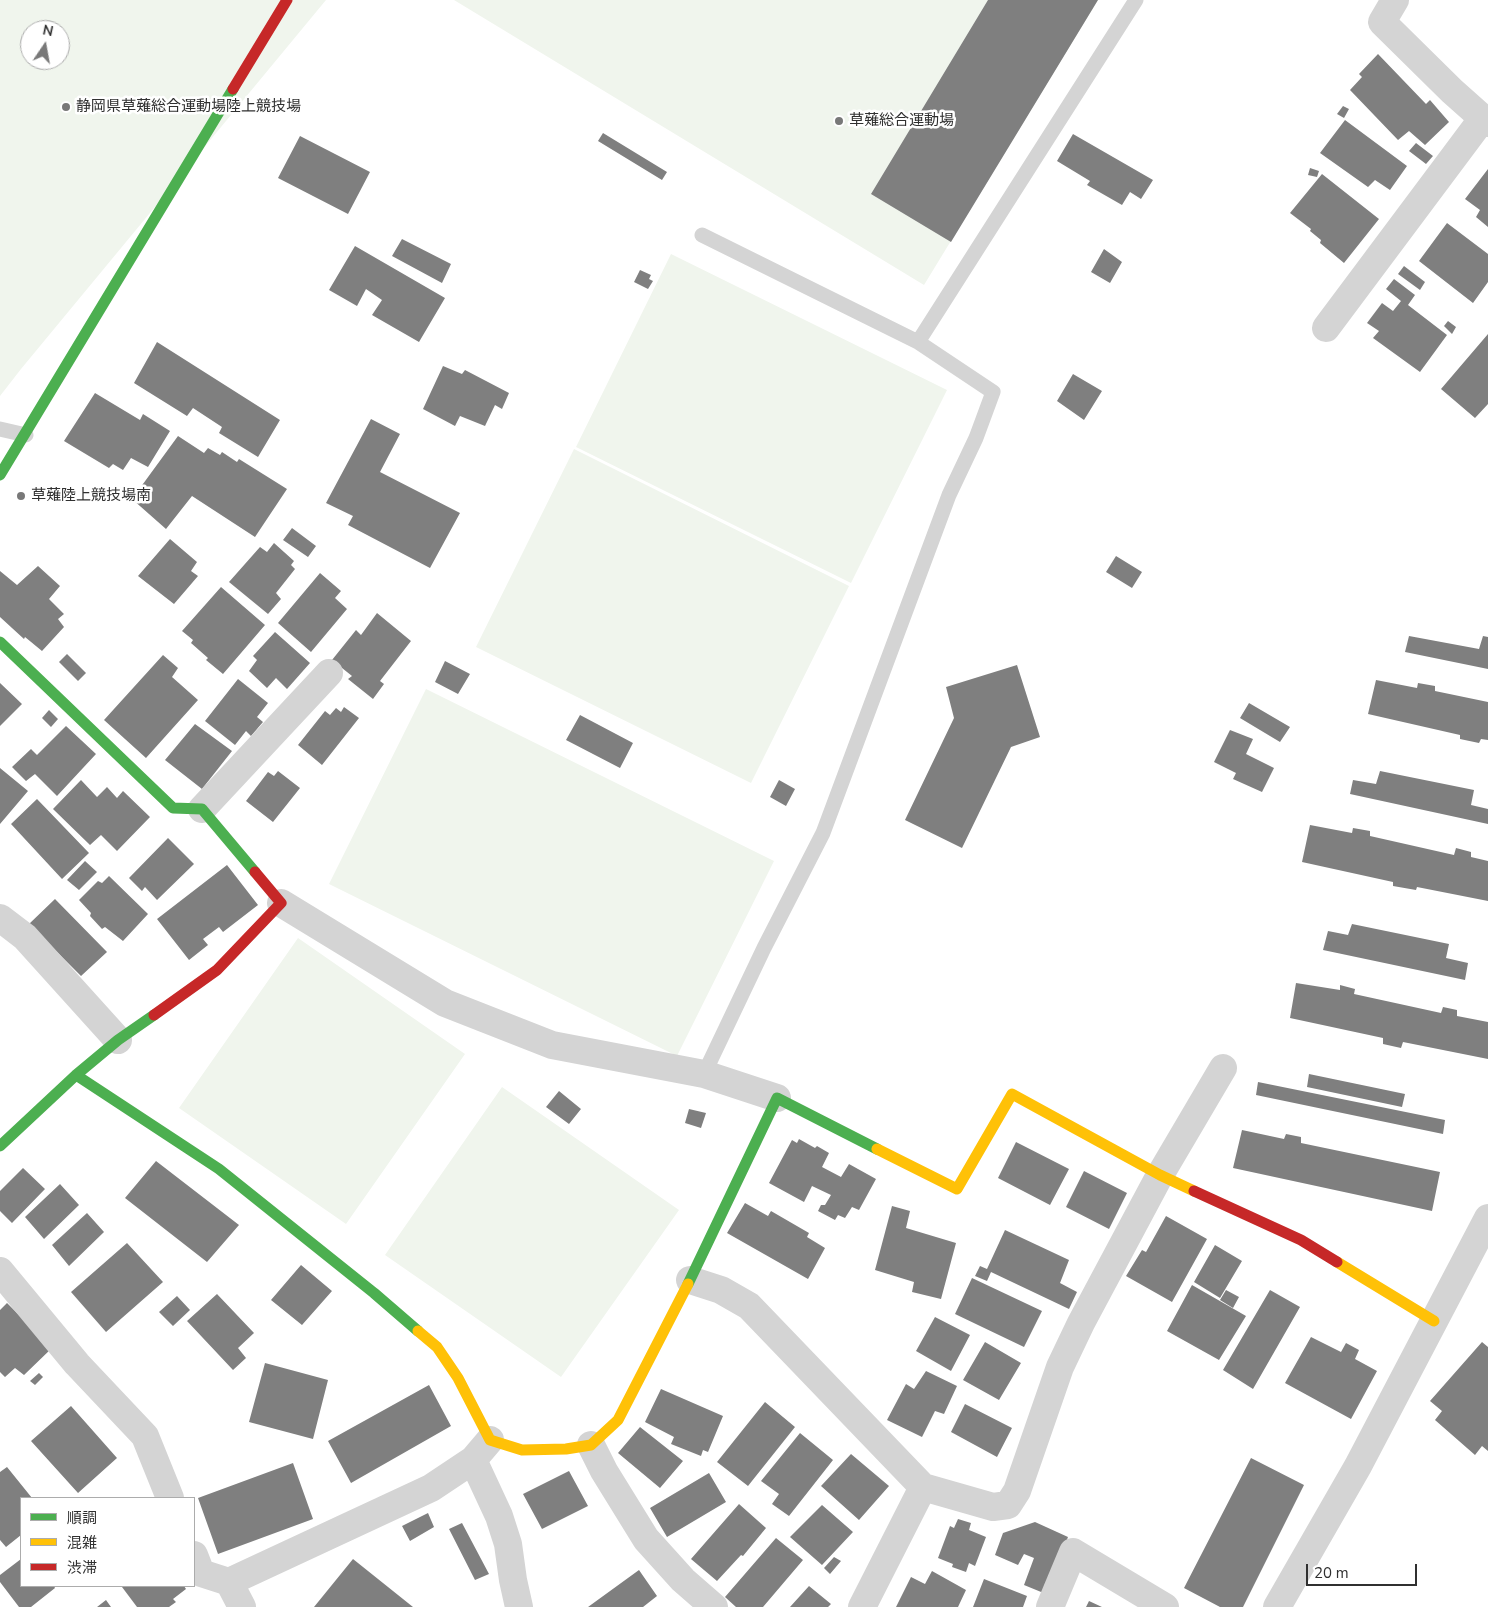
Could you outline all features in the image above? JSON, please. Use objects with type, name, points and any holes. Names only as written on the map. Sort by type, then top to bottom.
[{"type":"street","points":[[0,475],[288,0]]},
{"type":"street","points":[[1326,328],[1485,121],[1452,92],[1382,22],[1395,0]]},
{"type":"street","points":[[0,642],[173,808],[202,809],[281,903],[445,1003],[552,1045],[704,1074],[777,1098],[957,1189],[1012,1094],[1160,1175],[1301,1240],[1434,1321]]},
{"type":"street","points":[[202,809],[330,673]]},
{"type":"street","points":[[0,1146],[76,1075],[118,1040],[217,970],[281,903]]},
{"type":"street","points":[[0,918],[25,937],[118,1040]]},
{"type":"street","points":[[690,1280],[721,1290],[749,1306],[923,1487],[993,1507],[1008,1505],[1017,1492],[1060,1366],[1081,1323],[1160,1175],[1223,1068]]},
{"type":"street","points":[[76,1075],[219,1169],[437,1347],[458,1378],[482,1450],[508,1544],[519,1607]]},
{"type":"street","points":[[195,1558],[201,1573],[229,1582],[431,1488],[482,1450],[566,1449],[591,1445],[618,1420],[690,1280],[777,1098]]},
{"type":"street","points":[[1277,1607],[1358,1466],[1488,1218]]},
{"type":"street","points":[[0,1271],[77,1364],[145,1436],[170,1497]]},
{"type":"street","points":[[591,1445],[604,1471],[646,1539],[683,1580],[714,1607]]},
{"type":"street","points":[[862,1607],[923,1487]]},
{"type":"street","points":[[1050,1607],[1073,1552],[1164,1607]]},
{"type":"street","points":[[229,1582],[242,1607]]},
{"type":"lane","points":[[918,342],[1136,0]]},
{"type":"lane","points":[[702,235],[918,342],[993,392],[976,438],[949,495],[824,833],[764,948],[704,1074]]},
{"type":"lane","points":[[0,429],[26,435]]},
{"type":"shaded area","points":[[0,0],[326,0],[0,396]]},
{"type":"shaded area","name":"草薙総合運動場","points":[[454,0],[1098,0],[924,285]]},
{"type":"shaded area","points":[[671,254],[947,390],[851,583],[576,447]]},
{"type":"shaded area","points":[[574,449],[849,586],[751,783],[476,647]]},
{"type":"shaded area","points":[[426,689],[774,861],[677,1056],[329,884]]},
{"type":"shaded area","points":[[298,938],[465,1054],[346,1224],[179,1108]]},
{"type":"shaded area","points":[[502,1087],[679,1210],[561,1377],[385,1255]]},
{"type":"building","points":[[988,0],[1098,0],[951,242],[871,194]]},
{"type":"building","points":[[1378,54],[1426,104],[1430,100],[1449,122],[1425,145],[1409,131],[1398,140],[1350,90],[1362,77],[1359,74]]},
{"type":"building","points":[[1343,106],[1349,109],[1344,118],[1337,114]]},
{"type":"building","points":[[1345,120],[1407,166],[1390,190],[1375,180],[1368,187],[1320,153]]},
{"type":"building","points":[[603,133],[667,172],[662,180],[598,141]]},
{"type":"building","points":[[1073,134],[1153,180],[1141,199],[1130,192],[1122,205],[1087,185],[1090,181],[1057,161]]},
{"type":"building","points":[[300,136],[370,172],[348,214],[278,178]]},
{"type":"building","points":[[1416,143],[1433,156],[1426,164],[1409,151]]},
{"type":"building","points":[[1310,168],[1319,171],[1317,177],[1308,175]]},
{"type":"building","points":[[1488,169],[1488,227],[1476,217],[1480,210],[1465,199]]},
{"type":"building","points":[[1322,174],[1379,219],[1344,263],[1320,243],[1321,240],[1310,231],[1311,229],[1290,213]]},
{"type":"building","points":[[1447,223],[1488,254],[1488,282],[1473,303],[1419,261]]},
{"type":"building","points":[[402,239],[451,264],[442,283],[392,256]]},
{"type":"building","points":[[355,246],[445,298],[419,342],[372,315],[382,300],[366,289],[357,306],[329,290]]},
{"type":"building","points":[[1104,249],[1122,262],[1110,283],[1091,272]]},
{"type":"building","points":[[1404,266],[1425,282],[1420,290],[1398,274]]},
{"type":"building","points":[[640,270],[651,275],[649,279],[653,281],[648,289],[634,282]]},
{"type":"building","points":[[1394,279],[1415,295],[1408,305],[1447,335],[1420,372],[1373,338],[1379,331],[1367,323],[1382,303],[1393,311],[1401,301],[1386,289]]},
{"type":"building","points":[[1448,321],[1456,327],[1452,334],[1444,326]]},
{"type":"building","points":[[1488,334],[1488,404],[1475,418],[1441,389]]},
{"type":"building","points":[[157,342],[280,420],[258,457],[219,433],[222,427],[193,408],[187,416],[134,383]]},
{"type":"building","points":[[443,366],[462,374],[465,370],[509,393],[502,409],[495,405],[485,426],[460,416],[455,426],[423,409]]},
{"type":"building","points":[[1073,374],[1102,391],[1084,420],[1057,401]]},
{"type":"building","points":[[95,393],[140,420],[143,414],[170,431],[148,467],[131,458],[123,470],[113,464],[109,468],[64,441]]},
{"type":"building","points":[[371,419],[400,434],[380,472],[460,513],[430,568],[348,525],[353,516],[326,503]]},
{"type":"building","points":[[178,436],[204,453],[208,448],[220,455],[222,452],[237,462],[239,459],[287,489],[255,537],[192,496],[166,529],[132,499]]},
{"type":"building","points":[[292,528],[316,546],[308,557],[283,540]]},
{"type":"building","points":[[170,539],[197,562],[191,571],[198,576],[174,604],[138,576]]},
{"type":"building","points":[[274,543],[294,561],[291,565],[295,569],[276,593],[281,599],[268,614],[229,582],[260,547],[267,552]]},
{"type":"building","points":[[1116,556],[1142,572],[1132,588],[1106,572]]},
{"type":"building","points":[[38,566],[60,586],[49,599],[64,614],[58,619],[64,627],[42,651],[25,637],[24,639],[0,617],[0,571],[17,585]]},
{"type":"building","points":[[320,573],[341,591],[335,598],[347,609],[311,652],[278,623]]},
{"type":"building","points":[[221,587],[265,625],[223,674],[206,660],[208,658],[191,643],[193,640],[182,631]]},
{"type":"building","points":[[377,613],[411,641],[380,681],[384,684],[373,699],[348,679],[352,676],[332,660],[356,630],[361,635]]},
{"type":"building","points":[[275,632],[310,663],[287,689],[276,678],[267,688],[249,671],[257,660],[253,656]]},
{"type":"building","points":[[1409,636],[1479,649],[1483,636],[1488,637],[1488,669],[1405,652]]},
{"type":"building","points":[[67,654],[86,673],[78,681],[59,662]]},
{"type":"building","points":[[163,655],[178,668],[172,677],[198,700],[146,758],[104,720]]},
{"type":"building","points":[[445,661],[470,674],[458,694],[435,682]]},
{"type":"building","points":[[1017,665],[1040,737],[1011,747],[962,848],[905,820],[954,718],[946,687]]},
{"type":"building","points":[[238,679],[268,703],[257,717],[263,722],[251,736],[246,731],[235,745],[205,721]]},
{"type":"building","points":[[1376,680],[1417,688],[1418,683],[1435,686],[1435,691],[1488,702],[1488,740],[1481,739],[1479,743],[1460,739],[1460,735],[1368,714]]},
{"type":"building","points":[[0,683],[22,704],[0,726]]},
{"type":"building","points":[[1249,703],[1290,727],[1280,742],[1240,718]]},
{"type":"building","points":[[344,707],[359,718],[322,765],[298,745],[325,711],[330,715],[336,708],[341,712]]},
{"type":"building","points":[[49,710],[58,719],[51,727],[42,718]]},
{"type":"building","points":[[580,715],[633,743],[620,768],[566,740]]},
{"type":"building","points":[[195,724],[232,751],[202,789],[165,760]]},
{"type":"building","points":[[66,726],[96,754],[57,796],[35,774],[26,781],[12,767],[31,749],[37,755]]},
{"type":"building","points":[[1230,730],[1253,739],[1246,754],[1274,768],[1262,792],[1233,779],[1236,773],[1214,762]]},
{"type":"building","points":[[0,768],[28,791],[0,824]]},
{"type":"building","points":[[278,771],[300,788],[273,822],[246,801],[268,772],[274,776]]},
{"type":"building","points":[[1380,771],[1474,790],[1471,805],[1488,809],[1488,824],[1350,794],[1353,780],[1376,784]]},
{"type":"building","points":[[81,780],[97,797],[107,787],[117,798],[123,791],[150,817],[117,851],[101,835],[90,845],[53,809]]},
{"type":"building","points":[[779,780],[795,789],[786,806],[770,797]]},
{"type":"building","points":[[37,799],[89,853],[62,879],[11,824]]},
{"type":"building","points":[[1310,825],[1352,833],[1353,828],[1370,831],[1370,836],[1454,855],[1456,848],[1471,852],[1471,857],[1488,861],[1488,901],[1417,887],[1416,890],[1393,886],[1393,882],[1302,862]]},
{"type":"building","points":[[168,838],[194,864],[157,900],[145,887],[142,891],[129,878]]},
{"type":"building","points":[[85,861],[97,872],[79,890],[67,880]]},
{"type":"building","points":[[227,865],[258,905],[223,932],[219,927],[203,939],[208,945],[189,960],[157,919]]},
{"type":"building","points":[[109,876],[148,914],[123,941],[105,927],[102,929],[79,900],[98,881],[102,883]]},
{"type":"building","points":[[55,899],[107,952],[81,976],[29,924]]},
{"type":"building","points":[[1352,924],[1449,944],[1446,958],[1468,963],[1465,980],[1323,950],[1328,931],[1348,935]]},
{"type":"building","points":[[1296,983],[1340,990],[1340,985],[1355,989],[1354,994],[1441,1013],[1443,1007],[1457,1010],[1457,1016],[1488,1022],[1488,1059],[1403,1042],[1401,1048],[1383,1044],[1383,1038],[1290,1018]]},
{"type":"building","points":[[1309,1074],[1405,1094],[1402,1107],[1307,1087]]},
{"type":"building","points":[[1258,1082],[1445,1120],[1443,1134],[1256,1095]]},
{"type":"building","points":[[559,1091],[581,1109],[569,1124],[546,1107]]},
{"type":"building","points":[[689,1109],[706,1113],[701,1128],[685,1123]]},
{"type":"building","points":[[1242,1130],[1284,1139],[1286,1134],[1301,1137],[1301,1143],[1440,1172],[1432,1211],[1233,1168]]},
{"type":"building","points":[[799,1139],[829,1153],[822,1167],[841,1177],[849,1164],[876,1179],[859,1210],[852,1207],[845,1218],[838,1215],[835,1220],[818,1211],[821,1205],[825,1205],[831,1195],[812,1186],[804,1202],[769,1183],[792,1140],[797,1143]]},
{"type":"building","points":[[1016,1142],[1069,1169],[1050,1205],[998,1178]]},
{"type":"building","points":[[156,1161],[239,1225],[207,1262],[125,1198]]},
{"type":"building","points":[[23,1168],[45,1189],[12,1223],[0,1211],[0,1191]]},
{"type":"building","points":[[1084,1171],[1127,1193],[1109,1229],[1066,1207]]},
{"type":"building","points":[[60,1184],[79,1205],[44,1239],[25,1217]]},
{"type":"building","points":[[745,1203],[768,1216],[771,1211],[809,1233],[807,1237],[825,1248],[808,1279],[727,1233]]},
{"type":"building","points":[[892,1206],[910,1211],[906,1228],[956,1243],[941,1299],[912,1292],[914,1282],[875,1270]]},
{"type":"building","points":[[87,1213],[104,1232],[69,1266],[52,1245]]},
{"type":"building","points":[[1166,1216],[1207,1239],[1172,1302],[1126,1276],[1142,1250],[1146,1252]]},
{"type":"building","points":[[1005,1230],[1069,1260],[1060,1283],[1077,1292],[1069,1309],[991,1272],[987,1281],[975,1276],[980,1266],[987,1269]]},
{"type":"building","points":[[127,1243],[163,1282],[106,1332],[71,1292]]},
{"type":"building","points":[[1215,1245],[1242,1261],[1220,1298],[1194,1282]]},
{"type":"building","points":[[301,1265],[332,1291],[302,1325],[271,1300]]},
{"type":"building","points":[[972,1278],[1042,1311],[1024,1347],[955,1314]]},
{"type":"building","points":[[1192,1285],[1246,1316],[1219,1360],[1167,1331]]},
{"type":"building","points":[[1226,1290],[1239,1297],[1233,1308],[1220,1300]]},
{"type":"building","points":[[1270,1290],[1300,1307],[1253,1389],[1223,1370]]},
{"type":"building","points":[[217,1294],[254,1333],[238,1348],[246,1358],[233,1370],[187,1321]]},
{"type":"building","points":[[177,1296],[190,1310],[173,1326],[159,1312]]},
{"type":"building","points":[[7,1303],[52,1348],[24,1375],[15,1368],[5,1377],[0,1372],[0,1310]]},
{"type":"building","points":[[935,1317],[970,1335],[951,1371],[916,1351]]},
{"type":"building","points":[[1311,1337],[1341,1352],[1346,1343],[1359,1350],[1355,1359],[1377,1371],[1351,1419],[1285,1383]]},
{"type":"building","points":[[985,1342],[1021,1363],[999,1400],[963,1380]]},
{"type":"building","points":[[1482,1342],[1488,1347],[1488,1451],[1482,1446],[1475,1455],[1435,1420],[1442,1411],[1430,1401]]},
{"type":"building","points":[[265,1363],[328,1380],[313,1439],[249,1422]]},
{"type":"building","points":[[926,1371],[957,1386],[944,1414],[935,1411],[922,1437],[887,1420],[906,1384],[914,1389]]},
{"type":"building","points":[[39,1373],[43,1377],[35,1385],[30,1381]]},
{"type":"building","points":[[429,1385],[451,1426],[351,1483],[328,1441]]},
{"type":"building","points":[[661,1389],[723,1416],[708,1452],[703,1450],[701,1456],[671,1444],[674,1437],[645,1422]]},
{"type":"building","points":[[765,1402],[795,1427],[748,1486],[717,1462]]},
{"type":"building","points":[[965,1404],[1012,1428],[997,1457],[951,1432]]},
{"type":"building","points":[[71,1406],[117,1458],[78,1493],[31,1441]]},
{"type":"building","points":[[640,1427],[683,1461],[660,1488],[618,1453]]},
{"type":"building","points":[[800,1433],[833,1460],[789,1516],[772,1504],[779,1494],[761,1481]]},
{"type":"building","points":[[851,1454],[889,1486],[859,1520],[821,1486]]},
{"type":"building","points":[[1251,1458],[1304,1485],[1243,1607],[1220,1607],[1184,1588]]},
{"type":"building","points":[[293,1463],[313,1519],[218,1554],[198,1498]]},
{"type":"building","points":[[7,1467],[31,1497],[20,1497],[20,1536],[6,1547],[0,1540],[0,1472]]},
{"type":"building","points":[[569,1471],[588,1506],[542,1529],[523,1494]]},
{"type":"building","points":[[709,1473],[726,1502],[667,1537],[650,1508]]},
{"type":"building","points":[[739,1504],[766,1528],[743,1556],[741,1555],[717,1581],[691,1559]]},
{"type":"building","points":[[822,1505],[853,1532],[822,1565],[790,1537]]},
{"type":"building","points":[[428,1513],[434,1527],[410,1541],[402,1526]]},
{"type":"building","points":[[958,1519],[971,1523],[969,1530],[986,1537],[975,1566],[969,1563],[966,1572],[952,1567],[953,1564],[938,1558],[950,1526],[954,1528]]},
{"type":"building","points":[[1035,1522],[1068,1537],[1046,1594],[1024,1585],[1034,1558],[1024,1554],[1018,1565],[995,1555],[1003,1533]]},
{"type":"building","points":[[462,1523],[489,1574],[475,1580],[449,1529]]},
{"type":"building","points":[[776,1538],[803,1560],[763,1607],[736,1607],[725,1597]]},
{"type":"building","points":[[834,1557],[841,1561],[830,1574],[824,1568]]},
{"type":"building","points":[[353,1559],[413,1607],[314,1607]]},
{"type":"building","points":[[20,1560],[20,1587],[55,1588],[31,1607],[19,1607],[0,1582],[0,1575]]},
{"type":"building","points":[[639,1570],[657,1596],[643,1607],[588,1607]]},
{"type":"building","points":[[932,1571],[966,1590],[958,1607],[896,1607],[911,1577],[925,1584]]},
{"type":"building","points":[[984,1579],[1027,1596],[1023,1607],[973,1607]]},
{"type":"building","points":[[809,1586],[831,1604],[828,1607],[790,1607]]},
{"type":"building","points":[[122,1587],[185,1587],[186,1589],[173,1599],[176,1602],[169,1607],[137,1607]]},
{"type":"building","points":[[106,1600],[111,1607],[97,1607]]},
{"type":"building","points":[[1089,1601],[1102,1607],[1086,1607]]},
{"type":"traffic: fast","points":[[0,475],[233,89]]},
{"type":"traffic: fast","points":[[0,642],[173,808],[202,809],[255,872]]},
{"type":"traffic: fast","points":[[0,1146],[76,1075],[118,1040],[154,1015]]},
{"type":"traffic: fast","points":[[76,1075],[219,1169],[374,1293],[418,1331]]},
{"type":"traffic: fast","points":[[688,1284],[777,1098],[877,1149]]},
{"type":"traffic: slow","points":[[877,1149],[957,1189],[1012,1094],[1160,1175],[1194,1191]]},
{"type":"traffic: slow","points":[[1337,1262],[1434,1321]]},
{"type":"traffic: slow","points":[[418,1331],[437,1347],[458,1378],[490,1440],[522,1450],[566,1449],[591,1445],[618,1420],[688,1284]]},
{"type":"traffic: jam","points":[[233,89],[287,0]]},
{"type":"traffic: jam","points":[[154,1015],[217,970],[281,903],[255,872]]},
{"type":"traffic: jam","points":[[1194,1191],[1301,1240],[1337,1262]]},
{"type":"place","name":"静岡県草薙総合運動場陸上競技場","points":[[66,107]]},
{"type":"place","name":"草薙総合運動場","points":[[839,121]]},
{"type":"place","name":"草薙陸上競技場南","points":[[21,496]]}]
